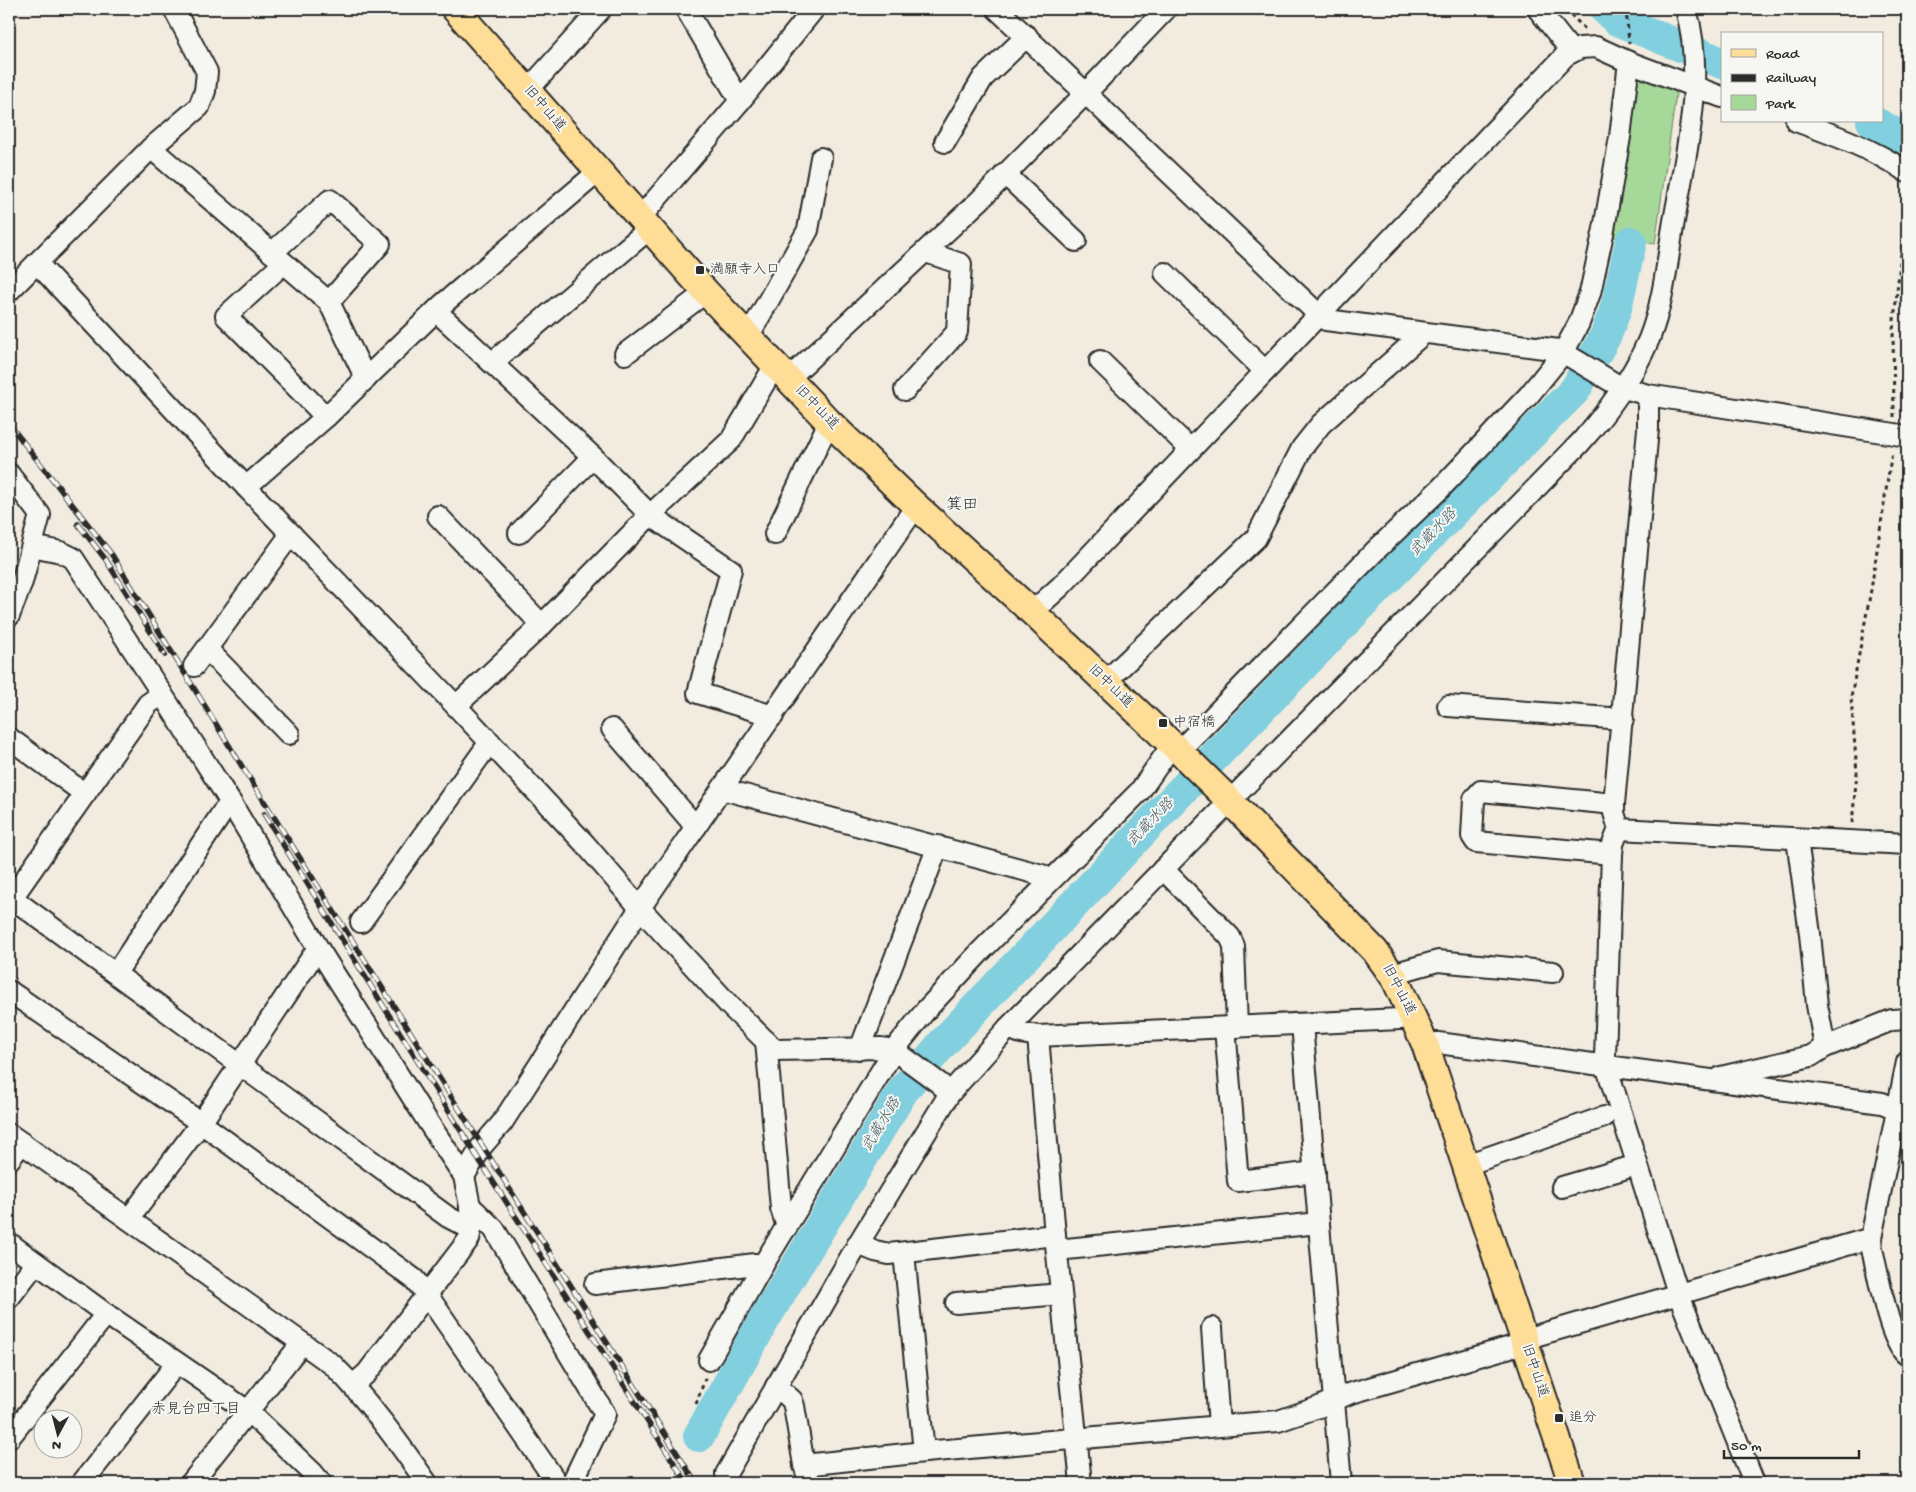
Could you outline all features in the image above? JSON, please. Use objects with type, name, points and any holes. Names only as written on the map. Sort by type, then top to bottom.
[{"type":"main road","name":"旧中山道","points":[[455,9],[706,292],[829,422],[1178,751],[1374,950],[1392,974],[1425,1044],[1572,1483]]},
{"type":"street","points":[[10,287],[37,263],[151,148],[199,107],[206,91],[207,72],[174,9]]},
{"type":"street","points":[[528,90],[601,9]]},
{"type":"street","points":[[686,9],[740,101]]},
{"type":"street","points":[[492,363],[644,223],[814,9]]},
{"type":"street","points":[[997,9],[1326,320],[1559,350],[1617,385],[1648,396],[1901,435]]},
{"type":"street","points":[[456,706],[542,625],[650,515],[731,440],[782,372],[926,252],[1085,94],[1166,9]]},
{"type":"street","points":[[1538,9],[1572,52]]},
{"type":"street","points":[[727,1483],[726,1474],[858,1244],[944,1088],[1008,1028],[1163,869],[1226,798],[1601,420],[1617,385],[1650,337],[1659,305],[1691,122],[1694,81],[1692,38],[1686,9]]},
{"type":"street","points":[[945,142],[983,78],[1026,36]]},
{"type":"street","points":[[1032,612],[1060,586],[1566,56],[1580,48],[1596,47],[1629,53],[1694,81],[1721,96]]},
{"type":"street","points":[[708,1366],[787,1227],[926,1010],[1051,880],[1376,550],[1441,488],[1568,355],[1590,293],[1618,146],[1629,53]]},
{"type":"street","points":[[1799,122],[1855,143],[1887,158],[1907,172]]},
{"type":"street","points":[[151,148],[328,302],[366,379]]},
{"type":"street","points":[[748,337],[808,230],[821,158]]},
{"type":"street","points":[[246,487],[326,417],[436,311],[598,172]]},
{"type":"street","points":[[1005,174],[1076,242]]},
{"type":"street","points":[[326,417],[226,316],[330,200],[380,244],[328,302]]},
{"type":"street","points":[[905,390],[957,332],[961,264],[926,252]]},
{"type":"street","points":[[37,263],[246,487],[490,742],[585,844],[640,908],[730,1006],[766,1042],[775,1050],[880,1048],[899,1054],[944,1088]]},
{"type":"street","points":[[1165,273],[1265,371]]},
{"type":"street","points":[[625,354],[706,292]]},
{"type":"street","points":[[436,311],[593,457],[650,515],[732,570],[698,693],[773,716]]},
{"type":"street","points":[[1105,682],[1256,538],[1302,448],[1321,424],[1424,333]]},
{"type":"street","points":[[1100,361],[1190,448]]},
{"type":"street","points":[[1648,396],[1648,430],[1614,804],[1614,813],[1619,829],[1613,844],[1612,854],[1605,1047],[1606,1065],[1678,1293],[1754,1483]]},
{"type":"street","points":[[775,534],[829,422]]},
{"type":"street","points":[[518,533],[593,457]]},
{"type":"street","points":[[9,474],[40,514],[32,546],[16,578],[9,616]]},
{"type":"street","points":[[464,1176],[482,1146],[502,1123],[640,908],[916,506]]},
{"type":"street","points":[[438,516],[542,625]]},
{"type":"street","points":[[194,666],[291,534]]},
{"type":"street","points":[[32,546],[61,552],[73,558],[162,694],[318,948],[464,1176],[470,1206],[470,1239],[368,1373],[353,1385]]},
{"type":"street","points":[[207,649],[289,734]]},
{"type":"street","points":[[162,694],[148,704],[10,899],[116,973],[448,1217],[471,1229]]},
{"type":"street","points":[[1448,706],[1623,719]]},
{"type":"street","points":[[612,730],[696,828]]},
{"type":"street","points":[[9,738],[85,794]]},
{"type":"street","points":[[361,922],[490,742]]},
{"type":"street","points":[[722,789],[938,846],[1042,875],[1051,880]]},
{"type":"street","points":[[1612,854],[1476,842],[1472,836],[1474,799],[1481,791],[1614,804]]},
{"type":"street","points":[[116,973],[222,814],[231,804]]},
{"type":"street","points":[[1619,829],[1907,844]]},
{"type":"street","points":[[1797,839],[1810,934],[1817,1005],[1825,1047]]},
{"type":"street","points":[[860,1049],[938,846]]},
{"type":"street","points":[[1163,869],[1230,937],[1234,946],[1231,1028],[1238,1181],[1314,1172]]},
{"type":"street","points":[[128,1219],[201,1123],[318,948]]},
{"type":"street","points":[[1392,974],[1438,961],[1552,972]]},
{"type":"street","points":[[9,991],[201,1123],[414,1279],[428,1296],[557,1483]]},
{"type":"street","points":[[1008,1028],[1038,1036],[1400,1019],[1412,1016]]},
{"type":"street","points":[[1714,1080],[1725,1075],[1811,1056],[1825,1047],[1892,1020],[1907,1019]]},
{"type":"street","points":[[1302,1024],[1335,1401],[1340,1483]]},
{"type":"street","points":[[1038,1036],[1061,1294],[1081,1483]]},
{"type":"street","points":[[766,1042],[780,1208],[787,1227]]},
{"type":"street","points":[[1425,1044],[1438,1043],[1882,1103],[1902,1112]]},
{"type":"street","points":[[1907,1062],[1902,1112],[1871,1238],[1893,1336],[1901,1351],[1907,1355]]},
{"type":"street","points":[[1466,1165],[1604,1116]]},
{"type":"street","points":[[9,1160],[15,1138],[333,1364],[378,1414],[427,1483]]},
{"type":"street","points":[[1562,1187],[1637,1165]]},
{"type":"street","points":[[470,1206],[494,1229],[605,1414],[572,1483]]},
{"type":"street","points":[[858,1244],[889,1254],[1319,1223]]},
{"type":"street","points":[[776,1386],[792,1400],[807,1474],[924,1452],[1278,1421],[1335,1401],[1348,1394],[1514,1346],[1524,1340],[1678,1293],[1871,1238]]},
{"type":"street","points":[[9,1243],[106,1314],[249,1412],[312,1480]]},
{"type":"street","points":[[904,1253],[924,1452]]},
{"type":"street","points":[[9,1298],[36,1263]]},
{"type":"street","points":[[595,1284],[755,1264],[764,1265]]},
{"type":"street","points":[[956,1303],[1061,1294]]},
{"type":"street","points":[[9,1438],[106,1314]]},
{"type":"street","points":[[1212,1328],[1219,1426]]},
{"type":"street","points":[[191,1483],[302,1343]]},
{"type":"street","points":[[82,1483],[177,1363]]},
{"type":"path","points":[[1565,9],[1588,32],[1596,47]]},
{"type":"path","points":[[1626,9],[1629,53]]},
{"type":"path","points":[[1851,841],[1857,773],[1851,697],[1901,435],[1893,330],[1907,196]]},
{"type":"path","points":[[696,1404],[708,1366]]},
{"type":"green space","points":[[1637,75],[1675,87],[1676,94],[1655,244],[1608,236]]},
{"type":"waterway","points":[[1605,9],[1617,20],[1721,63]]},
{"type":"waterway","points":[[1874,122],[1907,140]]},
{"type":"waterway","name":"武蔵水路","points":[[699,1436],[767,1315],[904,1089],[942,1044],[1160,813],[1369,597],[1575,390],[1606,335],[1616,308],[1631,242]]},
{"type":"railway","points":[[9,424],[112,555],[243,768],[696,1483]]},
{"type":"railway","points":[[78,524],[106,560],[165,655]]},
{"type":"railway","points":[[264,814],[476,1155],[687,1483]]},
{"type":"place","name":"満願寺入口","points":[[700,270]]},
{"type":"place","name":"中宿橋","points":[[1163,723]]},
{"type":"place","name":"追分","points":[[1559,1418]]},
{"type":"district","name":"箕田","points":[[962,506]]},
{"type":"district","name":"赤見台四丁目","points":[[196,1410]]}]
